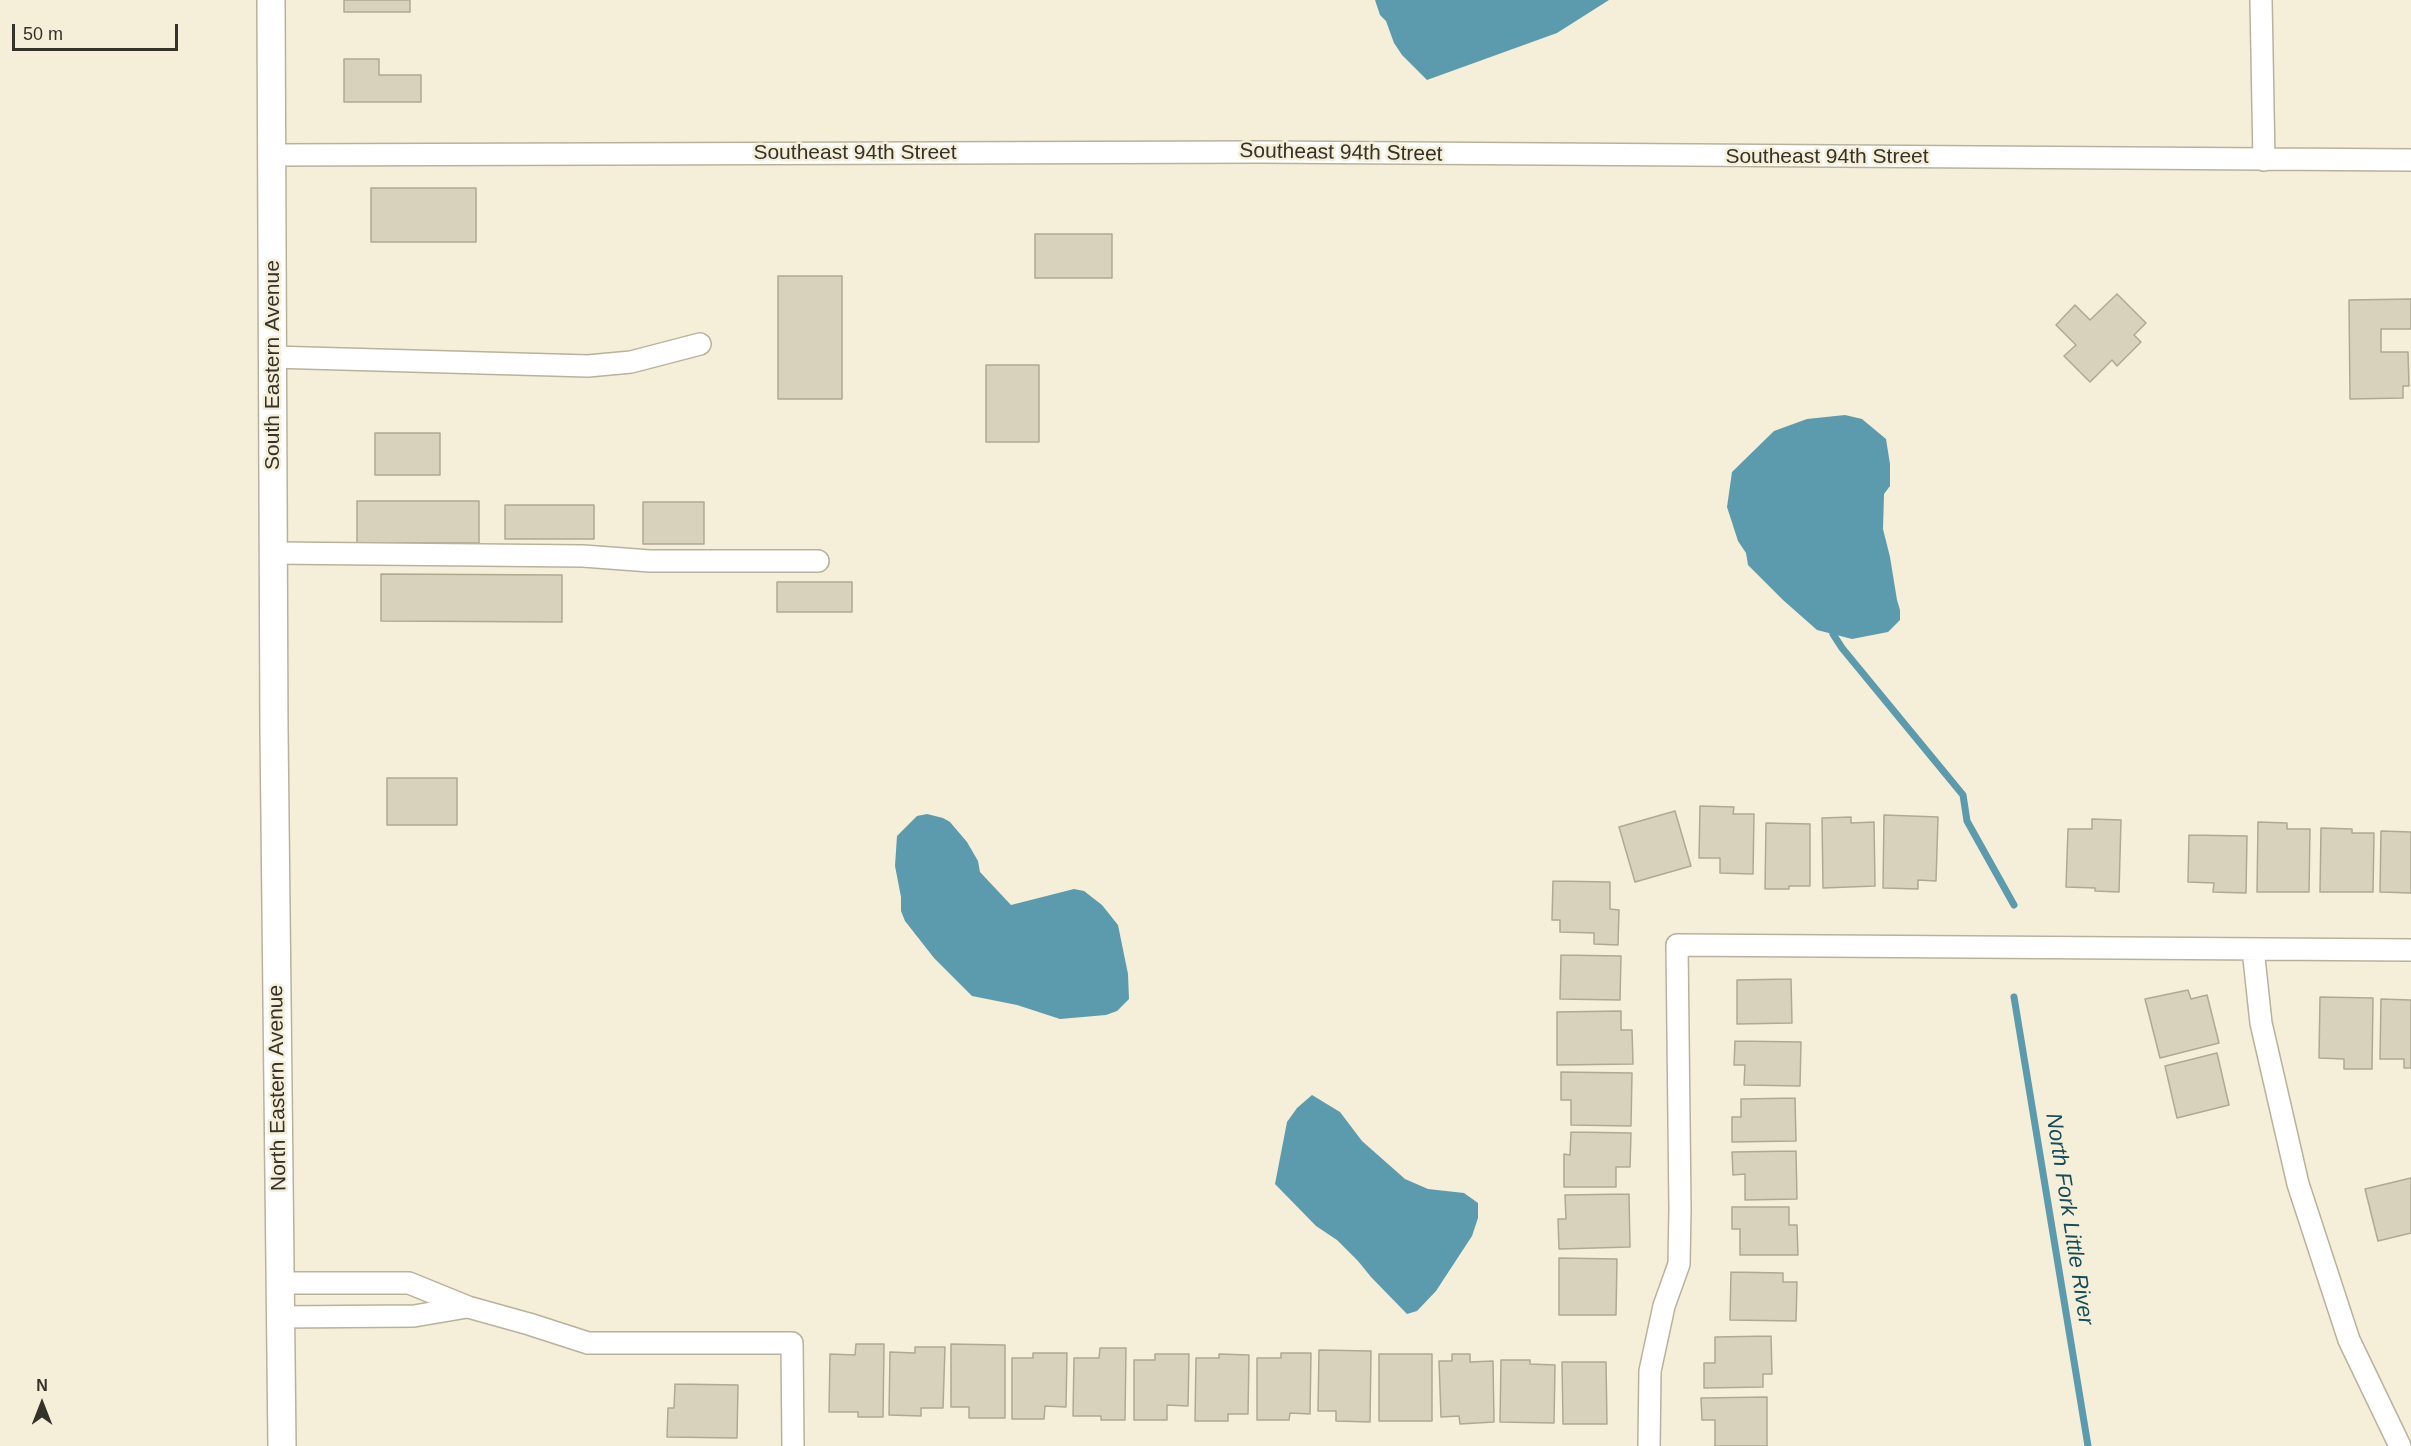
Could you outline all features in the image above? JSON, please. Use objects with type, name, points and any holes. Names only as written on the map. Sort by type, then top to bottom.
[{"type":"main road","name":"South Eastern Avenue","points":[[271,0],[274,730]]},
{"type":"main road","name":"North Eastern Avenue","points":[[274,730],[282,1446]]},
{"type":"street","points":[[2261,0],[2264,160]]},
{"type":"street","name":"Southeast 94th Street","points":[[272,155],[1212,152],[2411,160]]},
{"type":"street","points":[[273,357],[588,366],[631,362],[700,344]]},
{"type":"street","points":[[273,553],[583,556],[650,561],[818,561]]},
{"type":"street","points":[[1649,1446],[1650,1371],[1664,1306],[1679,1264],[1677,945],[2411,950]]},
{"type":"street","points":[[2253,949],[2261,1023],[2298,1184],[2349,1340],[2400,1446]]},
{"type":"street","points":[[280,1283],[409,1283],[468,1307],[588,1343],[792,1343],[793,1446]]},
{"type":"street","points":[[280,1317],[414,1316],[468,1307]]},
{"type":"water","points":[[1375,0],[1609,0],[1557,33],[1427,80],[1402,55],[1394,43]]},
{"type":"water","points":[[1845,415],[1862,419],[1886,439],[1890,464],[1890,486],[1884,494],[1883,529],[1900,610],[1900,620],[1888,632],[1852,639],[1817,630],[1748,565],[1746,553],[1738,541],[1727,507],[1732,472],[1774,431],[1807,419]]},
{"type":"water","points":[[927,814],[950,822],[967,842],[978,861],[980,872],[1011,905],[1074,889],[1084,891],[1102,905],[1118,925],[1128,974],[1129,999],[1117,1011],[1106,1015],[1060,1019],[1017,1005],[972,996],[934,958],[905,921],[901,911],[901,897],[895,866],[897,836],[917,816]]},
{"type":"water","points":[[1312,1095],[1340,1112],[1362,1141],[1405,1179],[1428,1189],[1464,1193],[1478,1203],[1478,1218],[1472,1236],[1436,1291],[1417,1311],[1407,1314],[1337,1240],[1316,1226],[1275,1184],[1287,1122],[1297,1108]]},
{"type":"building","points":[[344,0],[410,0],[410,12],[344,12]]},
{"type":"building","points":[[344,59],[379,59],[379,75],[421,75],[421,102],[344,102]]},
{"type":"building","points":[[371,188],[476,188],[476,242],[371,242]]},
{"type":"building","points":[[1035,234],[1112,234],[1112,278],[1035,278]]},
{"type":"building","points":[[778,276],[842,276],[842,399],[778,399]]},
{"type":"building","points":[[2117,294],[2146,323],[2134,335],[2141,342],[2117,366],[2112,360],[2090,382],[2064,356],[2076,345],[2056,325],[2075,305],[2090,320]]},
{"type":"building","points":[[2411,299],[2411,329],[2381,329],[2381,352],[2408,352],[2409,386],[2403,386],[2403,398],[2350,399],[2349,300]]},
{"type":"building","points":[[986,365],[1039,365],[1039,442],[986,442]]},
{"type":"building","points":[[375,433],[440,433],[440,475],[375,475]]},
{"type":"building","points":[[357,501],[479,501],[479,543],[357,543]]},
{"type":"building","points":[[643,502],[704,502],[704,544],[643,544]]},
{"type":"building","points":[[505,505],[594,505],[594,539],[505,539]]},
{"type":"building","points":[[381,574],[562,575],[562,622],[381,621]]},
{"type":"building","points":[[777,582],[852,582],[852,612],[777,612]]},
{"type":"building","points":[[387,778],[457,778],[457,825],[387,825]]},
{"type":"building","points":[[1700,806],[1734,807],[1733,814],[1754,814],[1753,874],[1720,873],[1720,858],[1699,858]]},
{"type":"building","points":[[1675,811],[1691,866],[1635,882],[1619,827]]},
{"type":"building","points":[[1884,815],[1938,817],[1936,881],[1918,880],[1918,889],[1883,888]]},
{"type":"building","points":[[1851,817],[1851,823],[1874,822],[1875,886],[1823,888],[1822,818]]},
{"type":"building","points":[[2092,819],[2121,820],[2119,892],[2066,887],[2068,829],[2092,829]]},
{"type":"building","points":[[2258,822],[2287,823],[2287,829],[2310,829],[2309,892],[2257,892]]},
{"type":"building","points":[[1766,823],[1810,824],[1810,886],[1765,889]]},
{"type":"building","points":[[2321,828],[2352,829],[2352,833],[2374,833],[2373,892],[2320,892]]},
{"type":"building","points":[[2381,831],[2411,832],[2411,893],[2380,892]]},
{"type":"building","points":[[2189,835],[2247,836],[2246,893],[2213,892],[2214,883],[2188,882]]},
{"type":"building","points":[[1553,881],[1610,882],[1610,909],[1619,910],[1618,945],[1594,944],[1594,933],[1560,932],[1560,920],[1552,920]]},
{"type":"building","points":[[1561,955],[1621,956],[1620,1000],[1560,999]]},
{"type":"building","points":[[1791,979],[1792,1023],[1737,1024],[1737,980]]},
{"type":"building","points":[[2188,990],[2191,999],[2207,995],[2219,1043],[2160,1058],[2145,999]]},
{"type":"building","points":[[2320,997],[2373,998],[2372,1069],[2344,1069],[2344,1059],[2319,1058]]},
{"type":"building","points":[[2381,999],[2411,1000],[2411,1068],[2404,1068],[2404,1059],[2380,1059]]},
{"type":"building","points":[[1621,1011],[1621,1030],[1632,1030],[1633,1064],[1557,1065],[1557,1012]]},
{"type":"building","points":[[1735,1041],[1801,1042],[1800,1086],[1744,1085],[1745,1065],[1734,1065]]},
{"type":"building","points":[[2217,1053],[2229,1105],[2177,1118],[2165,1066]]},
{"type":"building","points":[[1561,1072],[1632,1073],[1631,1126],[1571,1125],[1571,1100],[1561,1100]]},
{"type":"building","points":[[1795,1098],[1796,1141],[1732,1142],[1732,1117],[1741,1117],[1741,1099]]},
{"type":"building","points":[[1571,1132],[1631,1133],[1630,1167],[1616,1167],[1616,1187],[1564,1187],[1564,1154],[1570,1155]]},
{"type":"building","points":[[1796,1151],[1797,1199],[1745,1200],[1745,1174],[1733,1175],[1732,1152]]},
{"type":"building","points":[[2411,1178],[2411,1233],[2378,1241],[2365,1189]]},
{"type":"building","points":[[1629,1194],[1630,1247],[1559,1249],[1558,1219],[1566,1219],[1565,1195]]},
{"type":"building","points":[[1732,1207],[1789,1207],[1789,1225],[1797,1225],[1798,1255],[1740,1255],[1740,1229],[1732,1229]]},
{"type":"building","points":[[1559,1258],[1617,1259],[1616,1315],[1559,1315]]},
{"type":"building","points":[[1731,1272],[1783,1273],[1783,1282],[1797,1282],[1796,1321],[1730,1320]]},
{"type":"building","points":[[1771,1336],[1772,1374],[1763,1374],[1763,1387],[1704,1388],[1704,1363],[1715,1363],[1715,1337]]},
{"type":"building","points":[[856,1344],[884,1344],[883,1417],[858,1417],[858,1412],[829,1412],[830,1354],[855,1355]]},
{"type":"building","points":[[951,1344],[1005,1345],[1005,1418],[969,1418],[969,1407],[951,1407]]},
{"type":"building","points":[[915,1347],[945,1347],[943,1408],[921,1408],[921,1416],[889,1415],[890,1352],[915,1353]]},
{"type":"building","points":[[1100,1348],[1126,1348],[1125,1420],[1101,1420],[1101,1416],[1073,1416],[1074,1358],[1099,1358]]},
{"type":"building","points":[[1319,1350],[1371,1351],[1370,1422],[1336,1421],[1336,1411],[1318,1411]]},
{"type":"building","points":[[1033,1353],[1067,1353],[1066,1407],[1045,1406],[1044,1419],[1012,1419],[1012,1358],[1033,1358]]},
{"type":"building","points":[[1281,1353],[1311,1353],[1310,1414],[1290,1413],[1289,1420],[1257,1420],[1257,1358],[1281,1358]]},
{"type":"building","points":[[1155,1354],[1189,1354],[1188,1406],[1167,1405],[1167,1420],[1134,1420],[1134,1360],[1155,1360]]},
{"type":"building","points":[[1219,1354],[1249,1355],[1248,1414],[1228,1414],[1228,1421],[1195,1421],[1196,1358],[1219,1358]]},
{"type":"building","points":[[1379,1354],[1432,1354],[1432,1421],[1379,1421]]},
{"type":"building","points":[[1452,1354],[1470,1354],[1470,1362],[1493,1361],[1494,1422],[1460,1424],[1459,1416],[1441,1417],[1439,1361],[1452,1361]]},
{"type":"building","points":[[1501,1360],[1530,1360],[1530,1364],[1555,1365],[1554,1423],[1500,1422]]},
{"type":"building","points":[[1562,1362],[1606,1362],[1607,1424],[1563,1424]]},
{"type":"building","points":[[675,1384],[738,1385],[737,1438],[667,1437],[668,1408],[674,1408]]},
{"type":"building","points":[[1767,1397],[1767,1446],[1715,1446],[1715,1420],[1702,1420],[1701,1398]]},
{"type":"waterway","name":"North Fork Little River","points":[[1833,634],[1963,795],[1967,821],[2014,905]]},
{"type":"waterway","name":"North Fork Little River","points":[[2014,997],[2088,1446]]}]
